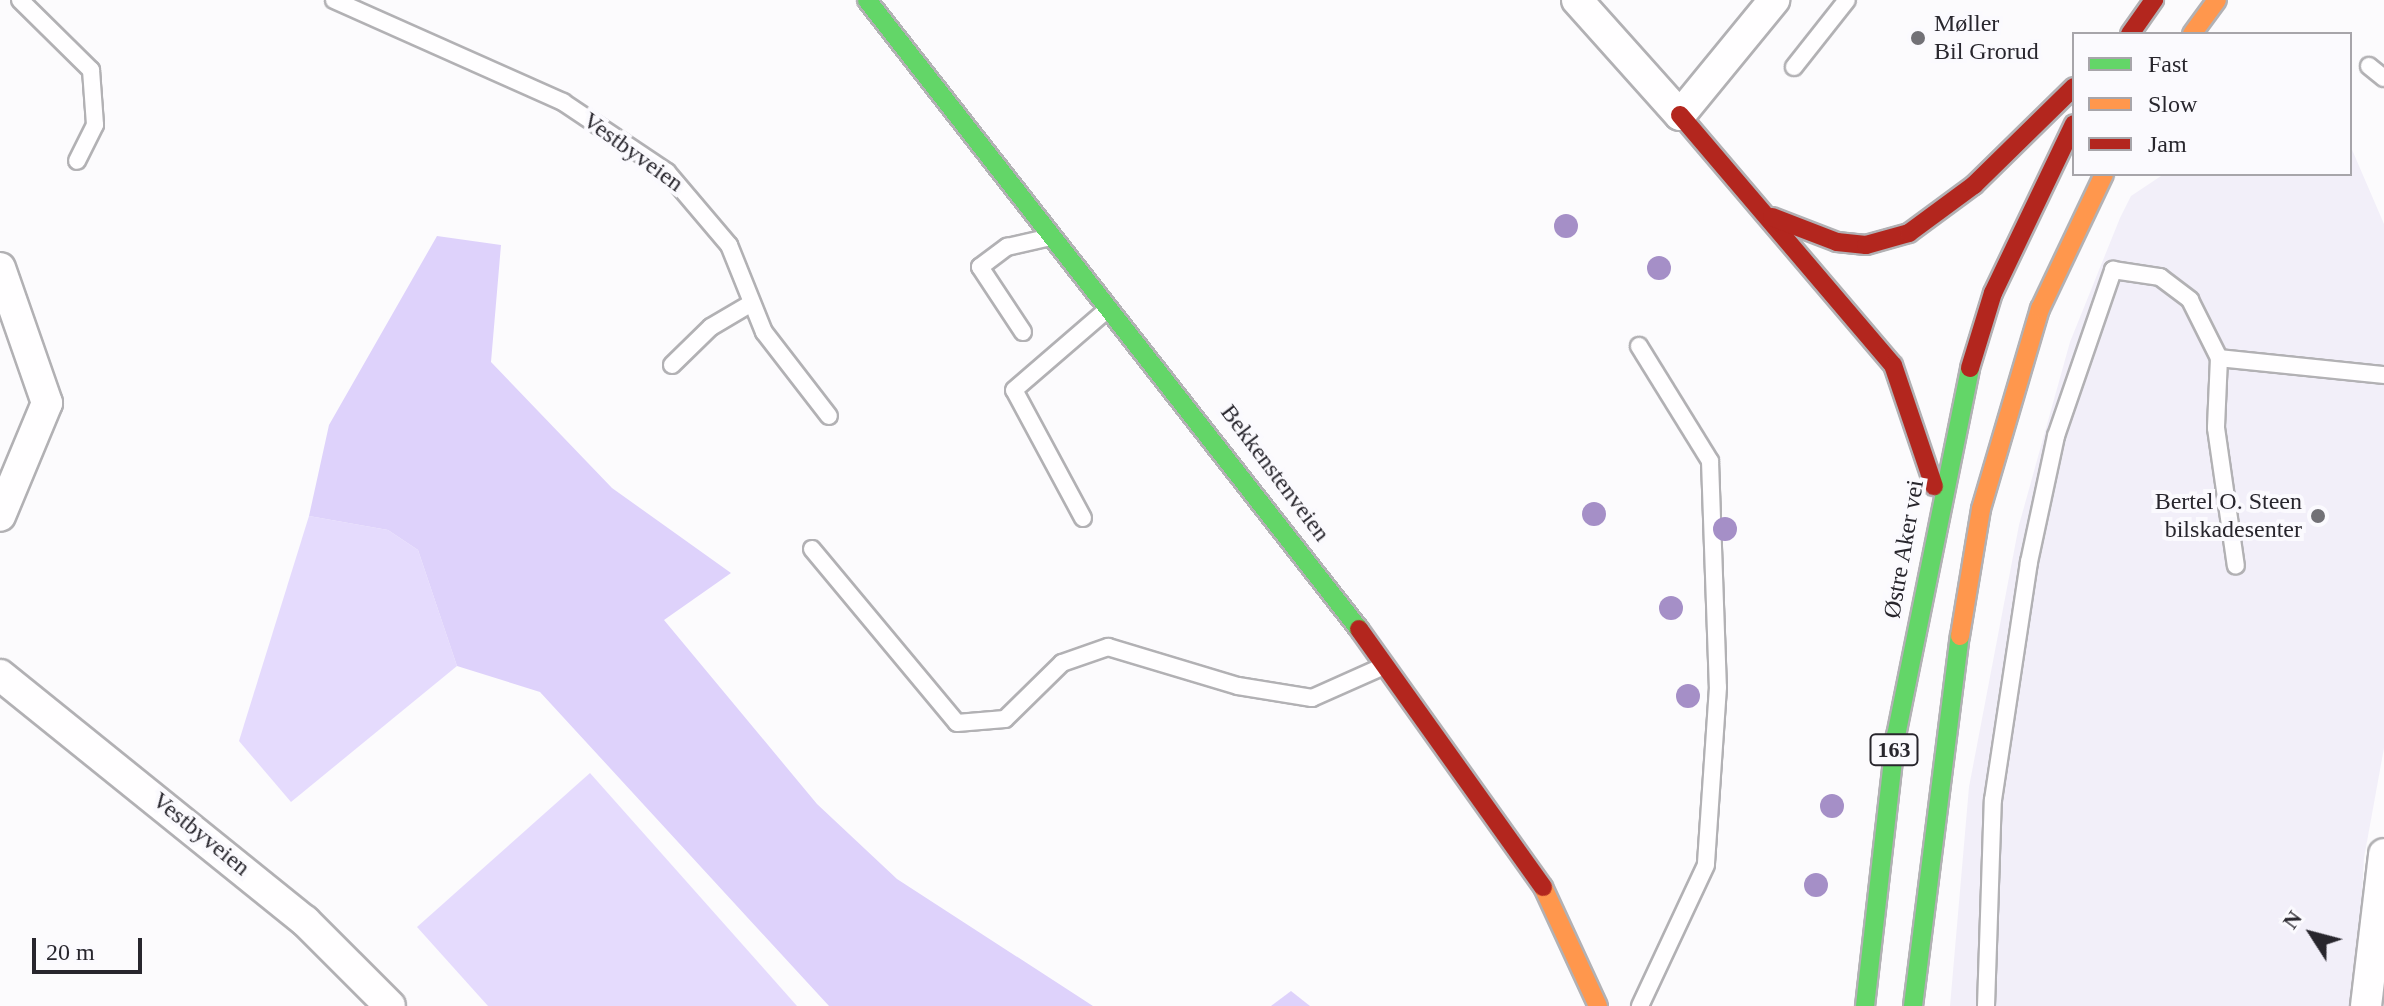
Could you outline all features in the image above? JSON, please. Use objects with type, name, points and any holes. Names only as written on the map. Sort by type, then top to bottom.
[{"type":"main road","name":"Bekkenstenveien","points":[[867,0],[1113,306],[1385,666],[1551,898],[1598,1006]]},
{"type":"main road","points":[[2131,32],[2154,0]]},
{"type":"main road","points":[[2193,32],[2217,0]]},
{"type":"main road","points":[[1769,216],[1837,242],[1866,245],[1909,233],[1974,185],[2072,89]]},
{"type":"main road","points":[[1680,115],[1893,365],[1915,411],[1936,495]]},
{"type":"main road","name":"Østre Aker vei","points":[[1865,1006],[1896,736],[1936,495],[1993,293],[2072,128]]},
{"type":"main road","name":"163","points":[[1913,1006],[1944,736],[1981,509],[2040,309],[2103,176]]},
{"type":"street","points":[[1577,0],[1680,115],[1774,0]]},
{"type":"street","points":[[0,268],[47,403],[0,516]]},
{"type":"street","name":"Vestbyveien","points":[[0,675],[305,921],[390,1006]]},
{"type":"street","points":[[2366,1006],[2384,854]]},
{"type":"lane","points":[[20,0],[91,70],[95,125],[77,161]]},
{"type":"lane","name":"Vestbyveien","points":[[334,0],[548,95],[667,172],[729,245],[750,304],[829,416]]},
{"type":"lane","points":[[1794,67],[1847,0]]},
{"type":"lane","points":[[2369,66],[2384,78]]},
{"type":"lane","points":[[1023,332],[980,267],[1007,247],[1055,235]]},
{"type":"lane","points":[[1986,1006],[1993,800],[2029,562],[2056,436],[2113,270],[2160,277],[2190,300],[2219,358],[2216,428],[2236,566]]},
{"type":"lane","points":[[672,365],[711,327],[750,304]]},
{"type":"lane","points":[[1083,518],[1014,390],[1113,306]]},
{"type":"lane","points":[[1639,346],[1710,461],[1718,687],[1706,865],[1640,1006]]},
{"type":"lane","points":[[2219,358],[2384,375]]},
{"type":"lane","points":[[812,549],[939,708],[965,725],[1005,719],[1062,663],[1108,647],[1238,686],[1312,698],[1385,666]]},
{"type":"shaded area","points":[[2352,150],[2384,224],[2384,748],[2364,858],[2356,1006],[1950,1006],[1969,787],[2019,525],[2070,342],[2131,196],[2161,176],[2352,176]]},
{"type":"shaded area","points":[[437,236],[501,245],[491,362],[612,488],[731,573],[664,620],[817,804],[897,879],[1093,1006],[829,1006],[540,692],[457,666],[418,550],[388,530],[309,516],[329,425]]},
{"type":"shaded area","points":[[309,516],[388,530],[418,550],[457,666],[291,802],[239,741]]},
{"type":"shaded area","points":[[590,773],[797,1006],[488,1006],[417,927]]},
{"type":"shaded area","points":[[1291,991],[1310,1006],[1271,1006]]},
{"type":"traffic: fast","points":[[867,0],[1359,629]]},
{"type":"traffic: fast","points":[[1865,1006],[1896,736],[1970,368]]},
{"type":"traffic: fast","points":[[1913,1006],[1960,636]]},
{"type":"traffic: slow","points":[[2193,32],[2217,0]]},
{"type":"traffic: slow","points":[[1960,636],[1981,509],[2040,309],[2103,176]]},
{"type":"traffic: slow","points":[[1543,887],[1598,1006]]},
{"type":"traffic: jam","points":[[2131,32],[2154,0]]},
{"type":"traffic: jam","points":[[1772,217],[1837,242],[1866,245],[1909,233],[1974,185],[2072,89]]},
{"type":"traffic: jam","points":[[1680,115],[1893,365],[1934,486]]},
{"type":"traffic: jam","points":[[1970,368],[1993,293],[2072,128]]},
{"type":"traffic: jam","points":[[1359,629],[1543,887]]},
{"type":"place","name":"Møller Bil Grorud","points":[[1918,38]]},
{"type":"place","name":"Bertel O. Steen bilskadesenter","points":[[2318,516]]}]
